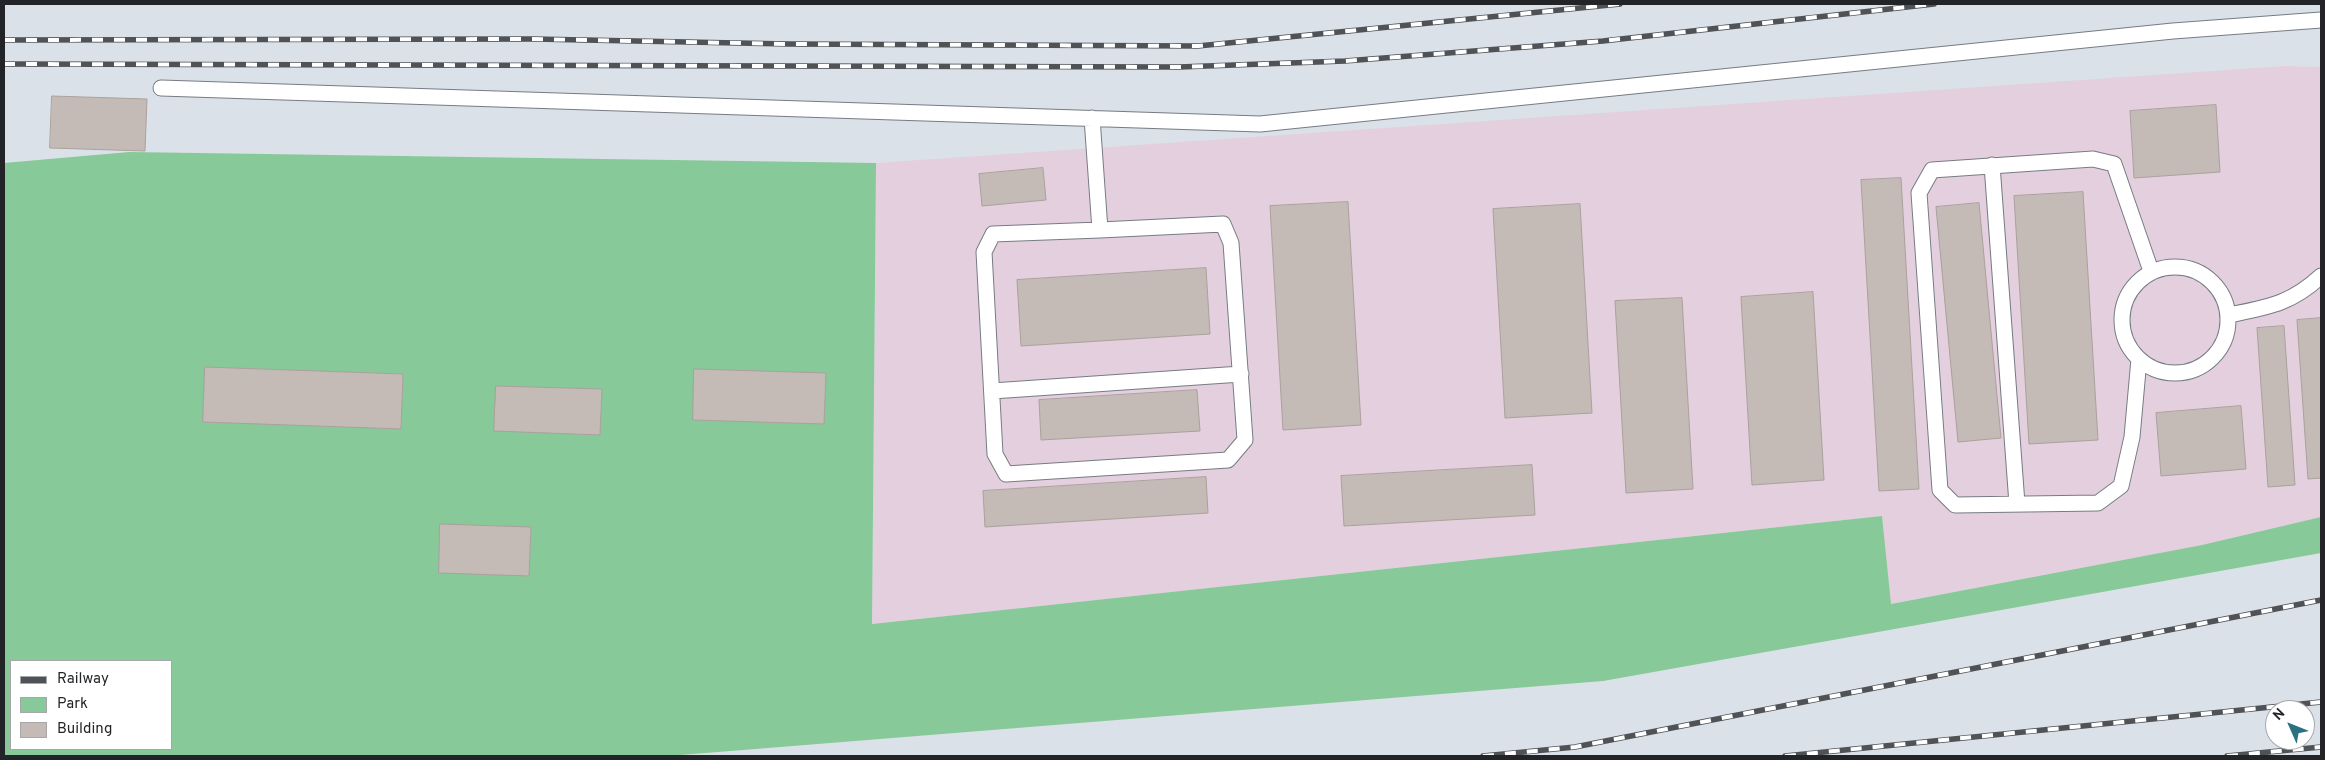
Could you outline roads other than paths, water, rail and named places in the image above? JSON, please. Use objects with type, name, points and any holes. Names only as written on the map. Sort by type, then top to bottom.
[{"type":"lane","points":[[161,88],[1260,124],[2173,31],[2321,20]]},
{"type":"lane","points":[[1092,118],[1100,230]]},
{"type":"lane","points":[[2139,359],[2132,438],[2121,486],[2098,503],[1955,505],[1940,490],[1919,193],[1932,170],[2093,159],[2114,164],[2151,272]]},
{"type":"lane","points":[[1992,166],[2017,504]]},
{"type":"lane","points":[[1223,224],[1231,242],[1241,374],[1245,440],[1228,460],[1006,474],[995,454],[984,252],[992,234],[1223,224]]},
{"type":"lane","points":[[2177,266],[2201,273],[2220,290],[2229,314],[2225,340],[2210,360],[2186,372],[2161,371],[2139,359],[2125,337],[2122,312],[2132,288],[2151,272],[2177,266]]},
{"type":"lane","points":[[2229,314],[2277,305],[2305,290],[2321,276]]},
{"type":"lane","points":[[992,391],[1241,374]]},
{"type":"railway","points":[[4,40],[533,39],[789,44],[1198,46],[1620,4]]},
{"type":"railway","points":[[4,64],[1179,67],[1345,61],[1603,41],[1934,4]]},
{"type":"railway","points":[[1483,756],[1575,747],[2321,600]]},
{"type":"railway","points":[[1785,756],[2321,702]]},
{"type":"railway","points":[[2227,756],[2321,747]]}]
